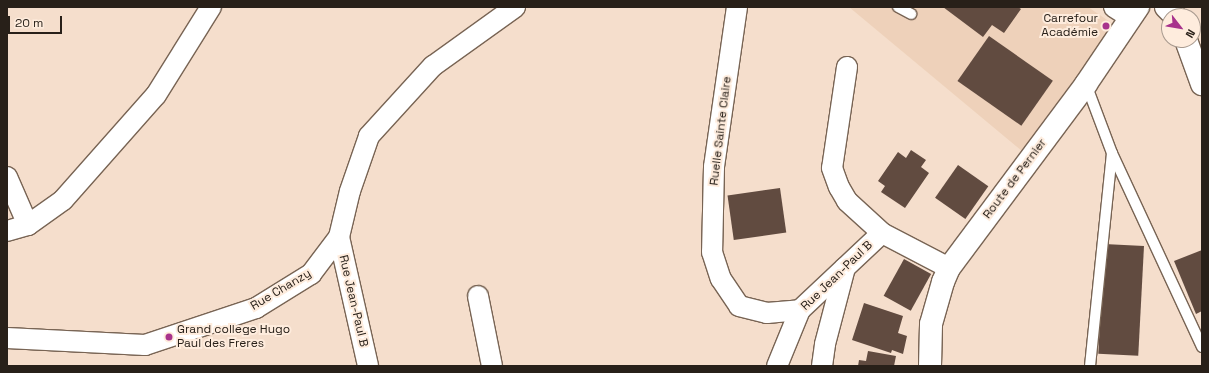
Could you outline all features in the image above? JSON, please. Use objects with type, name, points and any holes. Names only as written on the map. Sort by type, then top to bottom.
[{"type":"street","points":[[7,231],[28,225],[63,200],[156,96],[211,7]]},
{"type":"street","name":"Rue Chanzy","points":[[7,338],[145,345],[256,308],[311,274],[339,237],[350,191],[369,136],[433,66],[515,7]]},
{"type":"street","name":"Ruelle Sainte Claire","points":[[737,7],[714,167],[712,252],[721,280],[739,306],[767,313],[800,310]]},
{"type":"street","name":"Route de Pernier","points":[[930,366],[931,324],[943,282],[949,268],[1086,84],[1128,11]]},
{"type":"street","points":[[1189,48],[1202,84]]},
{"type":"street","points":[[847,67],[832,168],[839,187],[847,201],[882,233],[949,268]]},
{"type":"street","points":[[7,177],[28,225]]},
{"type":"street","name":"Rue Jean-Paul B","points":[[777,366],[800,310],[882,233]]},
{"type":"street","name":"Rue Jean-Paul B","points":[[339,237],[368,366]]},
{"type":"street","points":[[822,366],[825,344],[844,268]]},
{"type":"street","points":[[478,296],[492,366]]},
{"type":"lane","points":[[898,7],[911,14]]},
{"type":"lane","points":[[1086,84],[1112,153],[1202,347]]},
{"type":"lane","points":[[1090,366],[1112,153]]},
{"type":"shaded area","points":[[849,7],[1088,7],[1119,28],[1028,156]]},
{"type":"building","points":[[943,7],[1018,7],[1021,9],[1004,33],[992,25],[983,37]]},
{"type":"building","points":[[989,36],[1053,81],[1021,126],[957,81]]},
{"type":"building","points":[[911,150],[926,160],[921,167],[929,173],[905,208],[881,192],[885,186],[878,181],[898,152],[906,158]]},
{"type":"building","points":[[958,165],[988,186],[965,219],[935,198]]},
{"type":"building","points":[[780,188],[786,233],[734,240],[728,195]]},
{"type":"building","points":[[1104,244],[1144,246],[1138,356],[1098,354]]},
{"type":"building","points":[[1202,250],[1202,311],[1196,314],[1174,261]]},
{"type":"building","points":[[904,259],[931,274],[911,311],[884,296]]},
{"type":"building","points":[[864,303],[903,316],[898,333],[907,336],[903,354],[892,350],[891,353],[852,340]]},
{"type":"building","points":[[868,351],[896,356],[894,366],[858,366],[859,360],[866,361]]},
{"type":"place","name":"Carrefour Académie","points":[[1106,26]]},
{"type":"place","name":"Grand college Hugo Paul des Freres","points":[[169,337]]}]
